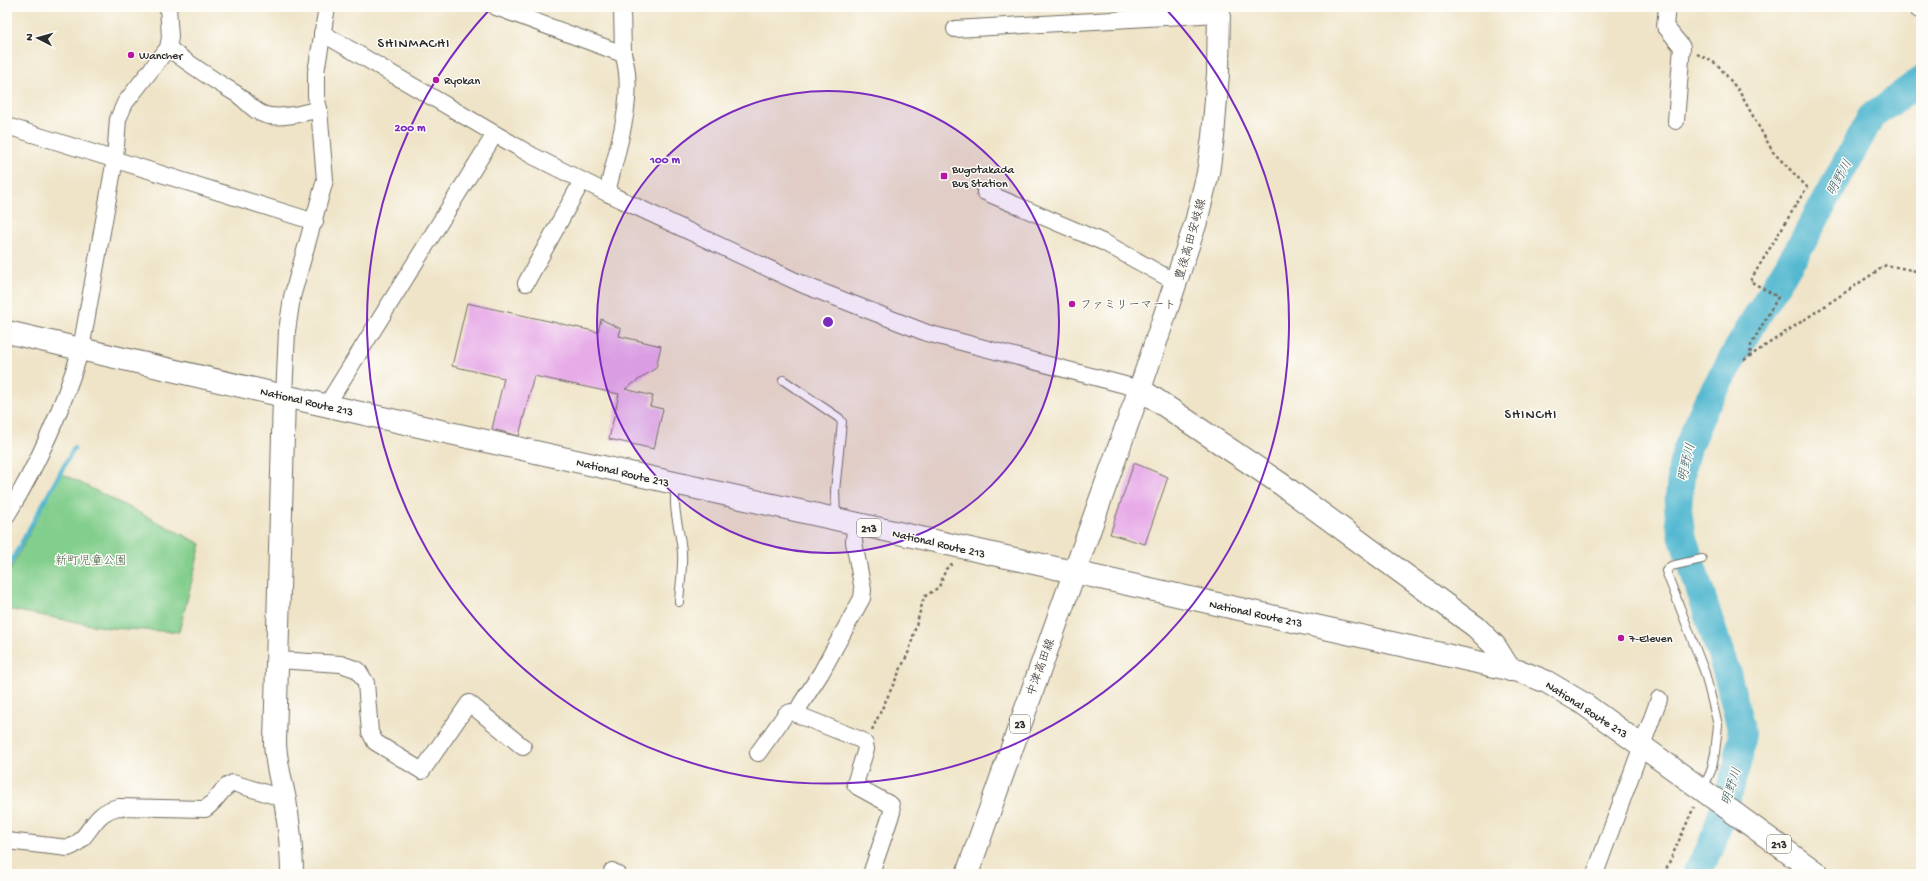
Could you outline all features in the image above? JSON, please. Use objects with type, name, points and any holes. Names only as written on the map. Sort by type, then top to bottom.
[{"type":"main road","name":"豊後高田安岐線","points":[[1074,574],[1140,390],[1177,283],[1196,222],[1208,173],[1218,73],[1219,10]]},
{"type":"main road","name":"National Route 213","points":[[7,332],[326,406],[1074,574],[1308,624],[1534,676],[1558,688],[1642,746],[1739,815],[1815,873]]},
{"type":"main road","points":[[1140,390],[1281,484],[1476,627],[1495,646],[1510,670]]},
{"type":"main road","points":[[284,396],[276,763],[285,799],[292,855],[292,874]]},
{"type":"main road","name":"中津高田線","points":[[967,874],[1074,574]]},
{"type":"street","points":[[7,515],[43,450],[72,380],[81,349],[115,159],[118,119],[121,111],[168,48],[170,37],[168,7]]},
{"type":"street","points":[[284,396],[287,331],[292,296],[299,269],[315,222],[325,180],[319,109],[316,96],[316,72],[327,7]]},
{"type":"street","points":[[496,7],[623,54]]},
{"type":"street","points":[[607,193],[626,103],[628,72],[623,54],[622,7]]},
{"type":"street","points":[[1667,7],[1665,26],[1682,47],[1676,121]]},
{"type":"street","points":[[955,29],[1219,10]]},
{"type":"street","points":[[322,32],[495,134],[582,182],[804,285],[927,333],[1140,390]]},
{"type":"street","points":[[168,48],[200,72],[236,93],[258,113],[270,116],[283,116],[319,109]]},
{"type":"street","points":[[7,126],[315,222]]},
{"type":"street","points":[[326,406],[495,134]]},
{"type":"street","points":[[526,282],[582,182]]},
{"type":"street","points":[[985,192],[1105,243],[1177,283]]},
{"type":"street","points":[[799,714],[798,710],[801,704],[821,673],[862,598],[863,590],[854,542],[846,522]]},
{"type":"street","points":[[278,660],[341,664],[358,670],[366,683],[370,732],[375,742],[422,771],[468,703],[523,747]]},
{"type":"street","points":[[1595,874],[1659,699]]},
{"type":"street","points":[[758,753],[786,714],[791,712],[861,740],[865,744],[866,750],[855,784],[891,805],[892,812],[871,874]]},
{"type":"street","points":[[7,841],[68,848],[76,846],[96,819],[110,809],[119,807],[205,809],[212,805],[226,786],[233,783],[285,799]]},
{"type":"lane","points":[[784,380],[839,418],[842,422],[835,491],[846,522]]},
{"type":"lane","points":[[676,484],[674,500],[675,516],[682,552],[679,602]]},
{"type":"lane","points":[[1702,559],[1671,566],[1666,571],[1705,673],[1718,725],[1715,753],[1711,771],[1702,790]]},
{"type":"path","points":[[1682,47],[1717,64],[1739,91],[1773,152],[1808,187],[1750,281],[1778,297],[1751,345],[1750,356]]},
{"type":"path","points":[[1744,360],[1886,265],[1921,272]]},
{"type":"path","points":[[865,744],[909,651],[924,597],[939,587],[946,569],[954,562]]},
{"type":"path","points":[[1664,874],[1702,790]]},
{"type":"green space","name":"新町児童公園","points":[[61,473],[201,544],[179,632],[109,628],[7,609],[7,576]]},
{"type":"building","points":[[467,303],[598,332],[601,319],[621,329],[619,336],[661,346],[656,368],[625,389],[653,396],[650,406],[663,409],[654,449],[609,439],[619,394],[534,376],[519,436],[492,429],[504,378],[452,366]]},
{"type":"building","points":[[1134,463],[1168,477],[1145,544],[1110,534]]},
{"type":"waterway","name":"明野川","points":[[1696,874],[1711,847],[1738,764],[1742,733],[1728,677],[1681,532],[1678,508],[1682,467],[1686,451],[1706,404],[1748,331],[1802,243],[1871,117],[1921,80]]},
{"type":"waterway","points":[[7,569],[74,448]]},
{"type":"place","name":"Wancher","points":[[131,55]]},
{"type":"place","name":"Ryokan","points":[[436,80]]},
{"type":"place","name":"Bugotakada Bus Station","points":[[944,176]]},
{"type":"place","name":"ファミリーマート","points":[[1072,304]]},
{"type":"place","name":"7-Eleven","points":[[1621,638]]},
{"type":"district","name":"SHINMACHI","points":[[414,42]]},
{"type":"district","name":"SHINCHI","points":[[1531,413]]}]
